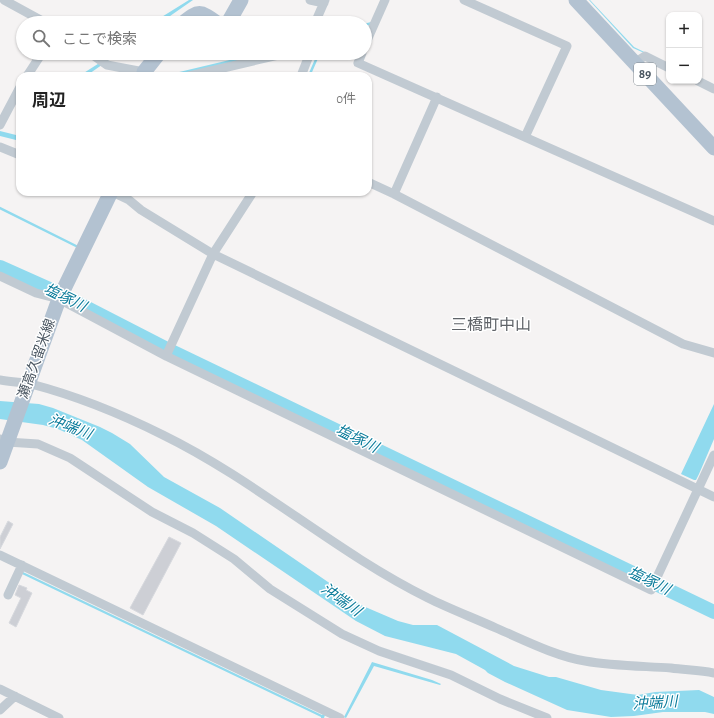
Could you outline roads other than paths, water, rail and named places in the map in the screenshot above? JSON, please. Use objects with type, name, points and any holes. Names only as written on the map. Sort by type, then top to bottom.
[{"type":"main road","points":[[232,16],[241,0]]},
{"type":"main road","name":"89","points":[[576,0],[714,148]]},
{"type":"main road","points":[[192,16],[194,14],[199,14],[206,16]]},
{"type":"main road","points":[[145,72],[154,60]]},
{"type":"main road","name":"瀬高久留米線","points":[[0,462],[6,439],[28,386],[59,299],[110,196]]},
{"type":"street","points":[[4,0],[33,16]]},
{"type":"street","points":[[310,0],[324,1],[318,16]]},
{"type":"street","points":[[372,23],[385,0]]},
{"type":"street","points":[[464,0],[567,46],[525,137]]},
{"type":"street","points":[[634,63],[645,56],[666,66]]},
{"type":"street","points":[[30,72],[37,60]]},
{"type":"street","points":[[100,60],[104,63],[137,72]]},
{"type":"street","points":[[206,72],[257,60]]},
{"type":"street","points":[[303,72],[307,60]]},
{"type":"street","points":[[359,60],[358,63],[714,221]]},
{"type":"street","points":[[702,83],[714,89]]},
{"type":"street","points":[[0,125],[16,95]]},
{"type":"street","points":[[394,194],[437,98]]},
{"type":"street","points":[[0,147],[16,153]]},
{"type":"street","points":[[372,184],[683,344],[714,353]]},
{"type":"street","points":[[120,196],[213,254],[714,497]]},
{"type":"street","points":[[166,356],[213,254],[249,196]]},
{"type":"street","points":[[0,276],[36,293],[59,299],[166,356],[651,590],[714,455]]},
{"type":"street","points":[[0,380],[81,398],[164,435],[234,476],[399,583],[429,599],[535,645],[582,660],[603,664],[692,670],[714,673]]},
{"type":"street","points":[[6,439],[38,444],[70,458],[152,512],[193,534],[234,559],[270,589],[342,634],[379,651],[451,675],[500,699],[547,718]]},
{"type":"street","points":[[0,555],[340,718]]},
{"type":"street","points":[[8,595],[22,565]]},
{"type":"street","points":[[0,689],[59,718]]},
{"type":"street","points":[[0,710],[15,696]]},
{"type":"water","points":[[189,0],[193,0],[170,16],[163,16]]},
{"type":"water","points":[[589,0],[634,47],[666,63],[633,48]]},
{"type":"water","points":[[104,60],[109,60],[92,72],[85,72]]},
{"type":"water","points":[[0,131],[16,135],[16,140],[0,136]]},
{"type":"water","name":"沖端川","points":[[0,401],[39,404],[53,408],[112,433],[130,444],[164,477],[220,508],[363,606],[398,621],[413,625],[437,625],[514,666],[549,677],[556,677],[601,690],[638,695],[655,692],[699,690],[714,697],[714,714],[705,712],[663,712],[634,716],[611,717],[567,710],[505,682],[456,654],[385,636],[356,621],[216,526],[148,487],[82,440],[58,429],[43,425],[0,419]]},
{"type":"water","points":[[714,404],[714,439],[699,474],[696,480],[694,480],[681,474]]},
{"type":"water","points":[[23,572],[322,715],[323,714],[325,715],[324,718],[321,718],[22,574]]},
{"type":"water","points":[[372,662],[441,684],[440,685],[374,666],[346,718],[344,717]]},
{"type":"waterway","points":[[185,72],[235,60]]},
{"type":"waterway","points":[[311,72],[316,60]]},
{"type":"waterway","points":[[0,208],[78,247]]},
{"type":"waterway","name":"塩塚川","points":[[0,267],[56,292],[165,348],[714,612]]},
{"type":"district","name":"三橋町中山","points":[[491,325]]}]
